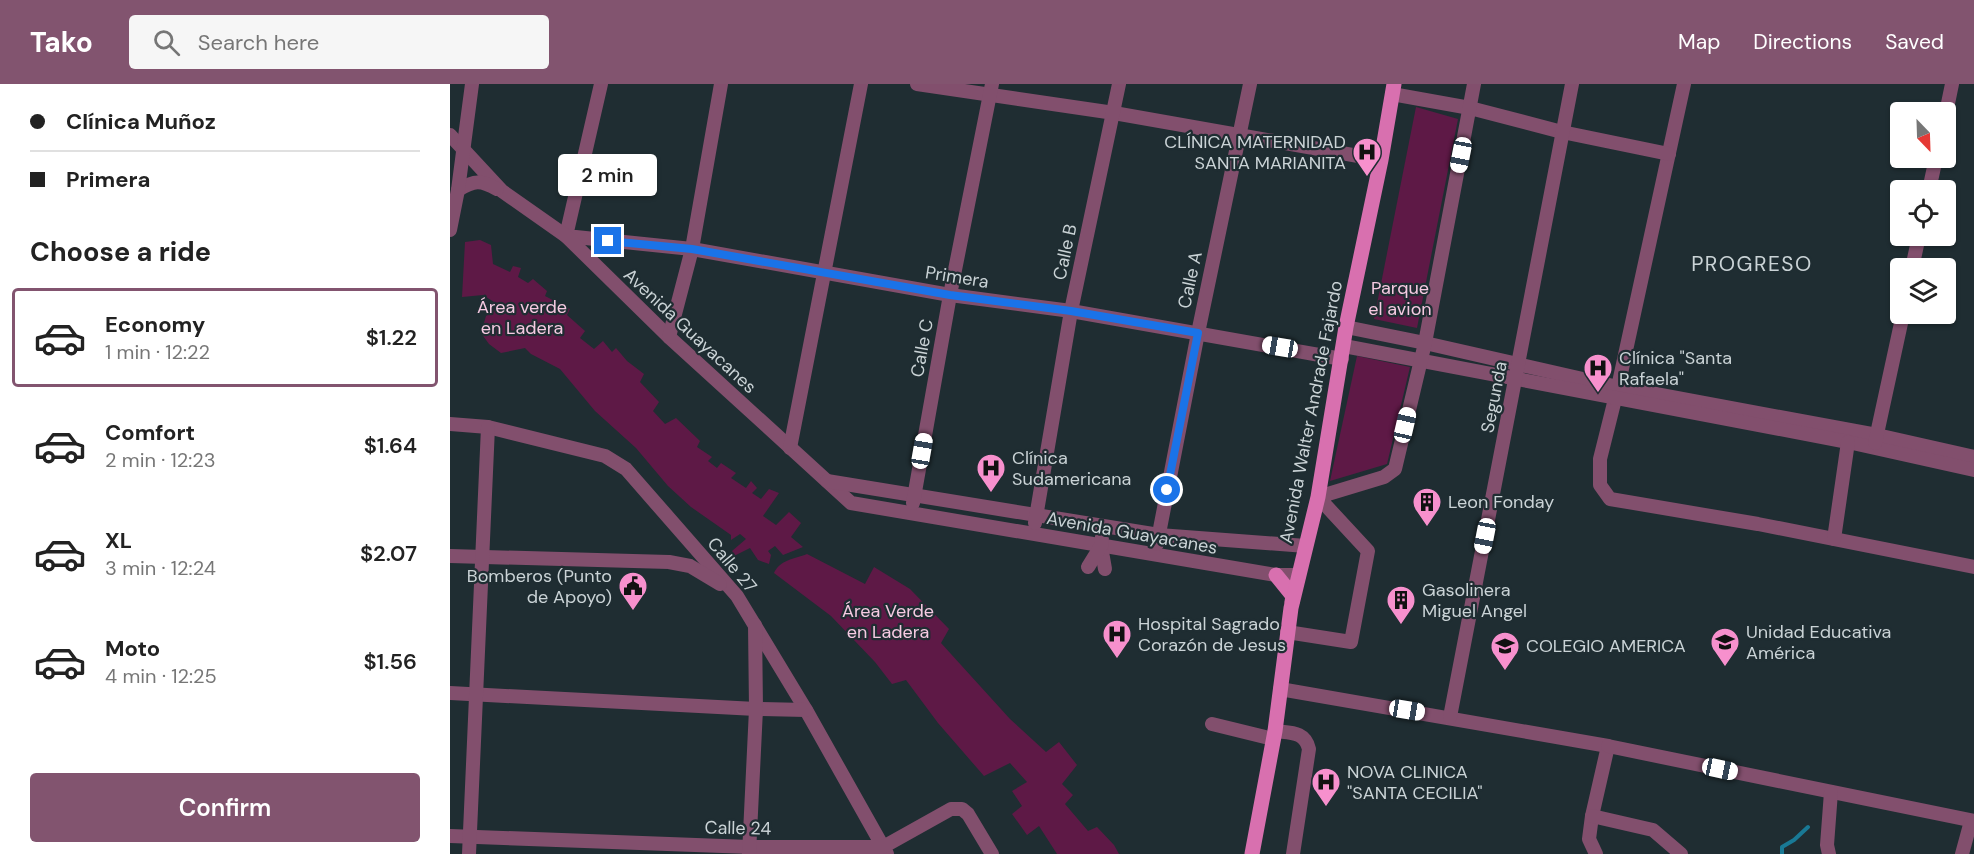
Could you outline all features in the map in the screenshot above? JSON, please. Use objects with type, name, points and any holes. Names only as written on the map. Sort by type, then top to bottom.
[{"type":"main road","name":"Avenida Walter Andrade Fajardo","points":[[1252,854],[1274,735],[1291,608],[1318,497],[1346,327],[1381,160],[1393,89]]},
{"type":"main road","points":[[1276,575],[1293,596],[1291,608]]},
{"type":"street","points":[[450,230],[458,190],[472,84]]},
{"type":"street","points":[[566,236],[601,84]]},
{"type":"street","points":[[669,338],[692,249],[721,84]]},
{"type":"street","points":[[790,448],[861,84]]},
{"type":"street","points":[[917,84],[991,90],[1381,160]]},
{"type":"street","name":"Calle B","points":[[1033,534],[1071,311],[1119,84]]},
{"type":"street","name":"Calle A","points":[[1155,555],[1250,84]]},
{"type":"street","points":[[1287,632],[1351,642],[1368,551],[1318,497],[1384,477],[1395,469],[1425,343],[1474,84]]},
{"type":"street","name":"Segunda","points":[[1450,717],[1572,84]]},
{"type":"street","points":[[1684,84],[1617,392],[1600,459],[1600,485],[1610,499],[1834,539],[1974,567]]},
{"type":"street","points":[[1948,102],[1952,84]]},
{"type":"street","points":[[1393,89],[1562,132],[1669,154]]},
{"type":"street","name":"Calle C","points":[[912,514],[950,295],[991,90]]},
{"type":"street","name":"Avenida Guayacanes","points":[[450,135],[502,191],[566,236],[669,338],[851,503],[1276,575],[1299,574]]},
{"type":"street","points":[[458,190],[468,184],[484,182],[502,191]]},
{"type":"street","name":"Primera","points":[[566,236],[692,249],[950,295],[1071,311],[1198,333],[1517,372]]},
{"type":"street","points":[[1875,441],[1901,324]]},
{"type":"street","points":[[1346,327],[1425,343],[1517,372],[1875,441],[1974,457]]},
{"type":"street","points":[[1617,392],[1848,442],[1875,441],[1974,470]]},
{"type":"street","name":"Calle 27","points":[[450,424],[488,427],[605,456],[626,469],[737,596],[806,710],[885,850]]},
{"type":"street","points":[[469,854],[488,427]]},
{"type":"street","points":[[1834,539],[1848,442]]},
{"type":"street","name":"Avenida Guayacanes","points":[[826,481],[1159,535],[1306,546]]},
{"type":"street","points":[[1104,526],[1101,546],[1105,569]]},
{"type":"street","points":[[1088,567],[1101,546]]},
{"type":"street","points":[[450,556],[669,562],[690,566],[710,576],[737,596]]},
{"type":"street","points":[[750,850],[756,709],[756,625]]},
{"type":"street","points":[[1280,689],[1608,746],[1973,821],[1962,854]]},
{"type":"street","points":[[450,693],[806,710]]},
{"type":"street","points":[[1212,724],[1274,735],[1302,735],[1306,739],[1309,749],[1293,854]]},
{"type":"street","points":[[1596,854],[1590,839],[1592,816],[1608,746]]},
{"type":"street","points":[[1829,854],[1827,845],[1831,792]]},
{"type":"street","points":[[885,850],[941,813],[951,809],[962,809],[968,814],[992,854]]},
{"type":"street","points":[[1592,816],[1653,830],[1669,848],[1681,854]]},
{"type":"street","name":"Calle 24","points":[[450,836],[750,850],[885,850]]},
{"type":"green space","name":"Parque el avion","points":[[1416,107],[1458,119],[1417,328],[1374,319]]},
{"type":"green space","name":"Área verde en Ladera","points":[[480,240],[491,245],[493,264],[510,272],[513,266],[521,268],[518,277],[528,283],[533,279],[547,291],[545,296],[570,309],[567,315],[585,331],[580,338],[594,349],[603,341],[612,352],[616,348],[627,361],[644,374],[640,382],[659,402],[653,411],[665,424],[676,418],[700,441],[697,447],[712,457],[708,461],[717,468],[721,463],[736,473],[731,478],[746,488],[751,481],[757,488],[752,493],[761,499],[769,489],[779,493],[763,516],[776,525],[789,512],[801,523],[791,537],[803,547],[783,555],[775,546],[768,551],[771,555],[769,564],[758,560],[750,548],[734,556],[732,551],[746,539],[740,534],[731,540],[731,535],[691,507],[668,486],[636,448],[595,411],[560,369],[531,354],[525,348],[501,353],[489,344],[481,333],[486,316],[493,310],[494,302],[483,295],[462,297],[465,242]]},
{"type":"green space","points":[[1357,356],[1410,367],[1387,464],[1330,481]]},
{"type":"green space","name":"Área Verde en Ladera","points":[[807,554],[865,584],[874,567],[910,589],[949,629],[941,643],[1010,719],[1046,752],[1059,742],[1077,765],[1062,784],[1073,795],[1065,804],[1088,831],[1097,827],[1114,845],[1119,854],[1057,854],[1039,826],[1027,835],[1012,814],[1022,806],[1012,791],[1027,782],[1010,763],[984,776],[938,723],[906,680],[892,684],[875,662],[831,616],[774,573],[780,565]]},
{"type":"waterway","points":[[1782,854],[1782,847],[1808,827]]},
{"type":"place","name":"CLÍNICA MATERNIDAD SANTA MARIANITA","points":[[1367,178]]},
{"type":"place","name":"Clínica \"Santa Rafaela\"","points":[[1598,394]]},
{"type":"place","name":"Clínica Sudamericana","points":[[991,494]]},
{"type":"place","name":"Leon Fonday","points":[[1427,528]]},
{"type":"place","name":"Bomberos (Punto de Apoyo)","points":[[633,612]]},
{"type":"place","name":"Gasolinera Miguel Angel","points":[[1401,626]]},
{"type":"place","name":"Hospital Sagrado Corazón de Jesus","points":[[1117,660]]},
{"type":"place","name":"Unidad Educativa América","points":[[1725,668]]},
{"type":"place","name":"COLEGIO AMERICA","points":[[1505,672]]},
{"type":"place","name":"NOVA CLINICA \"SANTA CECILIA\"","points":[[1326,808]]},
{"type":"district","name":"PROGRESO","points":[[1752,264]]},
{"type":"route","points":[[608,241],[692,249],[950,295],[1071,311],[1198,333],[1167,490]]}]
